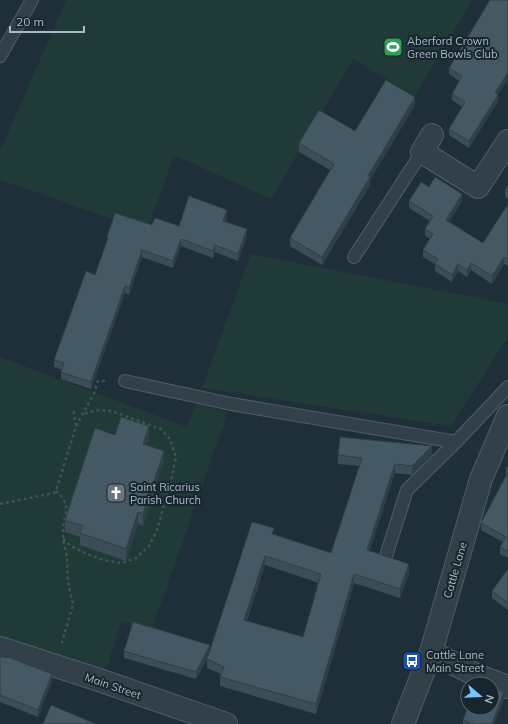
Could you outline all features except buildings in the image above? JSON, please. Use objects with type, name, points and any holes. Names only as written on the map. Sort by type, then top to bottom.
[{"type":"street","points":[[427,144],[478,187],[508,141]]},
{"type":"street","name":"Cattle Lane","points":[[403,724],[431,652],[481,479],[508,416]]},
{"type":"street","name":"Main Street","points":[[0,648],[226,724]]},
{"type":"street","points":[[431,652],[474,674],[508,687]]},
{"type":"lane","points":[[0,56],[32,0]]},
{"type":"lane","points":[[354,257],[427,144]]},
{"type":"lane","points":[[125,381],[231,404],[456,442]]},
{"type":"lane","points":[[386,556],[407,490],[456,442],[508,387]]},
{"type":"path","points":[[0,504],[54,493],[56,491],[76,426],[94,393],[98,381],[125,381]]},
{"type":"path","points":[[72,408],[76,426]]},
{"type":"path","points":[[63,539],[71,546],[103,560],[121,563],[136,558],[149,546],[157,530],[176,457],[170,439],[161,429],[111,411],[97,410],[82,414]]},
{"type":"path","points":[[55,666],[73,604],[68,582],[63,539],[66,505],[63,498],[56,491]]},
{"type":"green space","points":[[66,0],[472,0],[415,96],[353,59],[271,199],[174,155],[147,231],[0,180],[0,151]]},
{"type":"green space","points":[[251,254],[508,304],[508,337],[451,426],[202,388]]},
{"type":"green space","points":[[0,357],[187,427],[196,404],[228,412],[151,632],[121,622],[102,681],[0,648]]},
{"type":"place","name":"Aberford Crown Green Bowls Club","points":[[393,47]]},
{"type":"place","name":"Saint Ricarius Parish Church","points":[[116,493]]},
{"type":"place","name":"Cattle Lane Main Street","points":[[412,661]]}]
